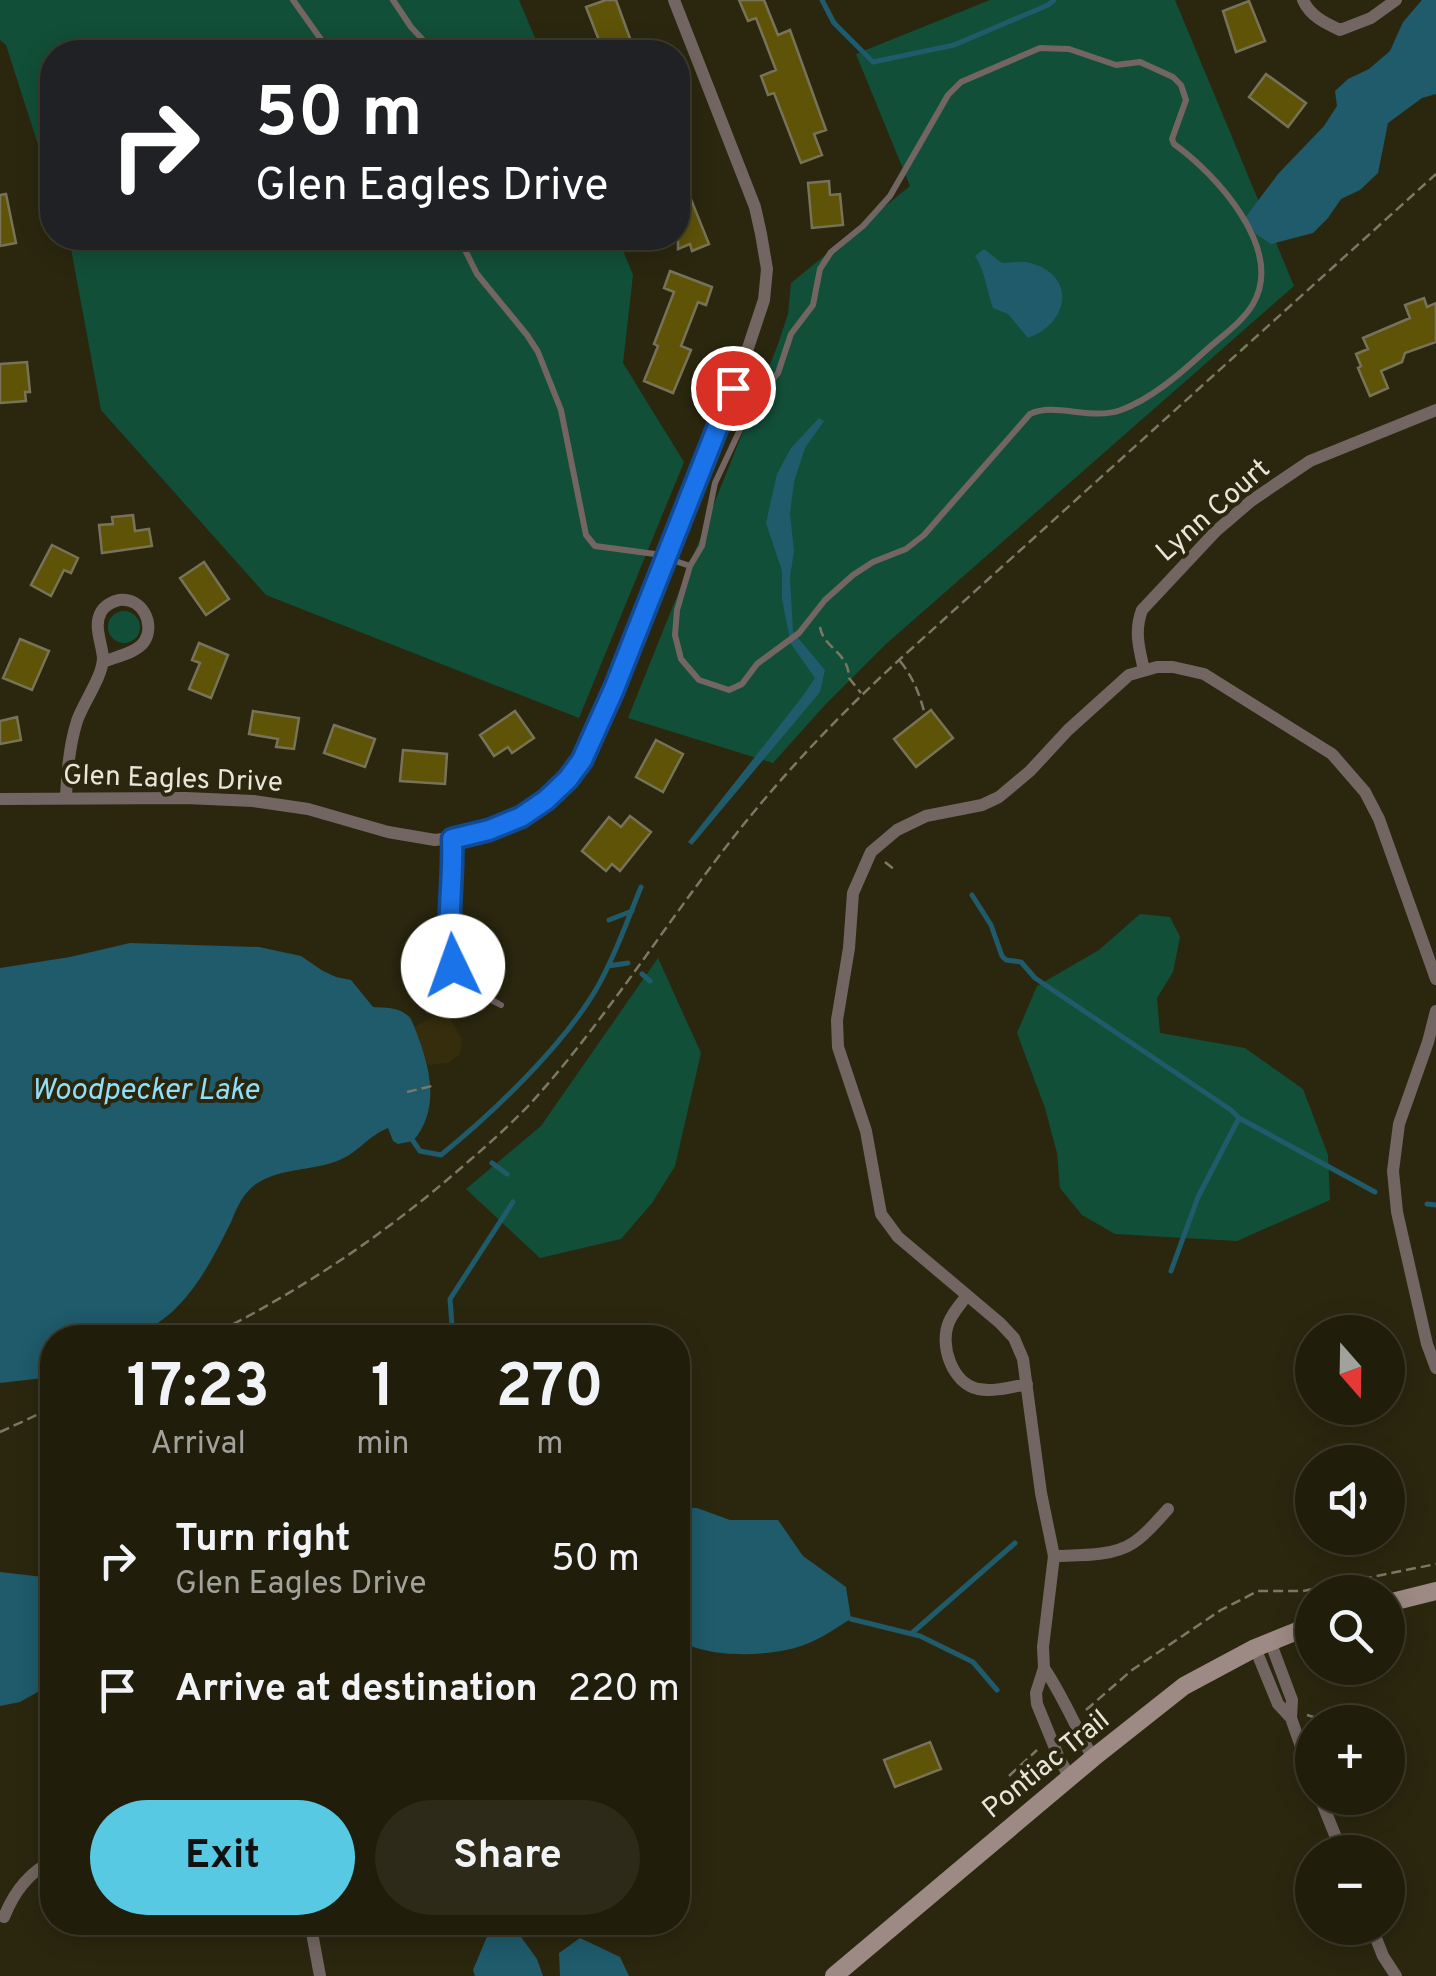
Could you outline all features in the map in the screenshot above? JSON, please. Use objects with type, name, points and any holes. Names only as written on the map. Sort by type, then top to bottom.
[{"type":"main road","points":[[1405,1598],[1436,1590]]},
{"type":"main road","name":"Pontiac Trail","points":[[834,1976],[1184,1686],[1295,1631]]},
{"type":"street","name":"Glen Eagles Drive","points":[[674,0],[690,40]]},
{"type":"street","points":[[1304,0],[1322,22],[1340,30],[1371,18],[1396,0]]},
{"type":"street","name":"Glen Eagles Drive","points":[[0,799],[253,801],[308,809],[418,838],[452,839],[521,817],[568,779],[582,760],[614,689],[764,300],[767,270],[755,207],[690,41]]},
{"type":"street","name":"Lynn Court","points":[[1144,670],[1136,634],[1142,610],[1251,500],[1310,461],[1436,410]]},
{"type":"street","points":[[66,797],[68,759],[78,719],[103,662],[100,614],[120,600],[133,602],[143,609],[147,619],[149,630],[145,640],[141,646],[103,662]]},
{"type":"street","points":[[1070,1778],[1036,1693],[1044,1668],[1054,1556],[1023,1359],[1014,1338],[898,1237],[881,1214],[866,1131],[838,1048],[853,893],[872,852],[897,830],[926,816],[982,805],[999,796],[1129,676],[1157,666],[1173,667],[1204,674],[1332,754],[1366,792],[1436,978]]},
{"type":"street","points":[[1436,1011],[1398,1124],[1394,1171],[1397,1212],[1436,1368]]},
{"type":"street","points":[[967,1296],[947,1325],[946,1346],[963,1383],[979,1389],[1027,1384]]},
{"type":"street","points":[[1054,1556],[1092,1555],[1129,1546],[1168,1509]]},
{"type":"street","points":[[1262,1644],[1278,1704],[1291,1718],[1295,1729]]},
{"type":"street","points":[[1044,1668],[1093,1758]]},
{"type":"street","points":[[4,1917],[12,1896],[40,1867]]},
{"type":"street","points":[[312,1935],[320,1976]]},
{"type":"street","points":[[1379,1945],[1396,1976]]},
{"type":"lane","points":[[293,0],[321,40]]},
{"type":"lane","points":[[393,0],[422,40]]},
{"type":"lane","points":[[1040,48],[1069,49],[1116,65],[1140,62],[1174,77],[1186,100],[1172,138],[1174,144],[1227,192],[1255,243],[1260,276],[1252,306],[1196,360],[1137,402],[1106,414],[1038,410],[1030,414],[924,535],[906,549],[853,575],[826,600],[798,633],[757,664],[736,688],[720,688],[698,680],[682,659],[675,635],[677,610],[690,566],[702,546],[715,483],[753,402],[778,372],[791,334],[813,306],[820,269],[831,252],[890,196],[948,95],[961,82],[1040,48]]},
{"type":"lane","points":[[465,250],[477,274],[538,352],[561,410],[589,540],[595,546],[666,557],[690,566]]},
{"type":"lane","points":[[452,839],[448,945],[453,966],[470,989],[501,1005]]},
{"type":"path","points":[[232,1325],[338,1264],[388,1228],[439,1188],[528,1106],[570,1058],[771,790],[862,694],[1436,174]]},
{"type":"path","points":[[826,600],[821,636],[840,653],[850,670],[849,678],[862,694]]},
{"type":"path","points":[[899,660],[921,698],[924,715]]},
{"type":"path","points":[[407,1092],[436,1085]]},
{"type":"path","points":[[0,1432],[40,1414]]},
{"type":"path","points":[[1072,1722],[1132,1670],[1221,1610],[1258,1591],[1303,1591],[1436,1564]]},
{"type":"path","points":[[1009,1776],[1051,1738]]},
{"type":"green space","points":[[0,0],[519,0],[536,40],[40,40],[40,151],[6,45],[0,40]]},
{"type":"green space","points":[[990,0],[1175,0],[1294,286],[886,644],[773,763],[628,718],[777,347],[788,314],[791,283],[910,186],[856,54]]},
{"type":"green space","points":[[71,250],[623,250],[633,275],[623,363],[684,462],[579,718],[266,595],[101,410]]},
{"type":"green space","points":[[124,611],[135,616],[140,627],[135,638],[124,643],[113,638],[108,627],[113,616]]},
{"type":"green space","points":[[1140,914],[1170,917],[1180,937],[1173,972],[1157,998],[1160,1033],[1245,1048],[1303,1089],[1328,1155],[1330,1200],[1237,1241],[1115,1234],[1082,1215],[1060,1188],[1057,1153],[1045,1108],[1017,1033],[1037,986],[1099,950]]},
{"type":"green space","points":[[658,958],[701,1053],[675,1166],[652,1203],[621,1239],[540,1258],[466,1189],[541,1126]]},
{"type":"sand","points":[[447,1014],[462,1039],[460,1054],[449,1063],[428,1065],[414,1027]]},
{"type":"water","points":[[1422,0],[1436,0],[1436,94],[1422,98],[1388,123],[1378,173],[1360,190],[1341,199],[1313,233],[1271,244],[1256,234],[1245,218],[1278,174],[1324,126],[1337,106],[1335,91],[1390,51],[1403,22]]},
{"type":"water","points":[[984,249],[1002,263],[1026,262],[1054,276],[1060,286],[1060,310],[1042,331],[1028,338],[1008,314],[993,308],[975,256]]},
{"type":"water","points":[[819,418],[824,421],[805,448],[794,482],[790,577],[793,632],[825,670],[820,692],[692,845],[688,842],[815,678],[791,644],[782,599],[782,571],[766,523],[777,474],[791,448]]},
{"type":"water","name":"Woodpecker Lake","points":[[130,943],[259,947],[301,956],[323,971],[351,980],[373,1007],[399,1010],[411,1019],[430,1081],[428,1112],[413,1141],[398,1144],[388,1128],[337,1161],[275,1175],[256,1184],[240,1202],[214,1256],[193,1288],[156,1325],[40,1325],[40,1378],[0,1383],[0,968]]},
{"type":"water","points":[[690,1508],[730,1520],[778,1520],[803,1556],[846,1587],[851,1619],[809,1643],[761,1653],[690,1646]]},
{"type":"water","points":[[0,1572],[40,1577],[40,1691],[20,1702],[0,1706]]},
{"type":"water","points":[[488,1935],[520,1935],[537,1959],[543,1976],[475,1976],[473,1970]]},
{"type":"water","points":[[580,1938],[620,1957],[629,1976],[560,1976],[559,1953]]},
{"type":"building","points":[[616,0],[631,40],[599,40],[586,7]]},
{"type":"building","points":[[739,0],[764,0],[778,35],[790,30],[826,130],[814,134],[822,155],[801,163],[774,93],[768,95],[761,76],[776,70],[756,18],[748,21]]},
{"type":"building","points":[[1249,1],[1265,41],[1236,52],[1223,11]]},
{"type":"building","points":[[1266,74],[1306,103],[1288,127],[1249,97]]},
{"type":"building","points":[[829,181],[830,195],[840,194],[843,225],[812,228],[808,183]]},
{"type":"building","points":[[6,194],[16,243],[0,246],[0,195]]},
{"type":"building","points":[[690,197],[709,244],[692,251],[690,244]]},
{"type":"building","points":[[670,271],[712,287],[706,305],[698,302],[681,346],[691,350],[673,393],[644,381],[674,292],[664,288]]},
{"type":"building","points":[[1424,298],[1427,307],[1436,303],[1436,342],[1405,353],[1402,362],[1381,371],[1388,388],[1370,396],[1356,354],[1368,349],[1363,338],[1410,318],[1405,305]]},
{"type":"building","points":[[27,362],[30,392],[25,392],[26,401],[0,403],[0,364]]},
{"type":"building","points":[[133,515],[135,531],[149,529],[152,546],[102,553],[99,525],[113,524],[112,517]]},
{"type":"building","points":[[52,545],[78,558],[71,573],[64,570],[51,596],[31,585]]},
{"type":"building","points":[[204,562],[229,599],[206,615],[180,578]]},
{"type":"building","points":[[20,639],[49,651],[32,690],[3,678]]},
{"type":"building","points":[[199,643],[228,655],[211,698],[189,689],[200,663],[192,660]]},
{"type":"building","points":[[931,710],[953,738],[916,767],[894,739]]},
{"type":"building","points":[[253,711],[299,718],[294,749],[276,747],[278,739],[249,734]]},
{"type":"building","points":[[515,711],[534,738],[512,753],[508,747],[494,756],[480,735]]},
{"type":"building","points":[[17,717],[21,740],[0,744],[0,721]]},
{"type":"building","points":[[334,725],[375,739],[365,767],[324,753]]},
{"type":"building","points":[[656,740],[683,754],[663,792],[636,777]]},
{"type":"building","points":[[403,750],[447,754],[445,784],[400,781]]},
{"type":"building","points":[[630,816],[651,832],[620,871],[612,864],[606,871],[582,851],[609,817],[621,827]]},
{"type":"building","points":[[930,1742],[941,1769],[895,1787],[884,1760]]},
{"type":"waterway","points":[[822,0],[834,23],[873,62],[954,45],[1054,0]]},
{"type":"waterway","points":[[413,1141],[420,1151],[441,1155],[548,1054],[598,986],[641,887]]},
{"type":"waterway","points":[[972,895],[1006,960],[1021,962],[1035,978],[1239,1118],[1375,1192]]},
{"type":"waterway","points":[[609,920],[632,911]]},
{"type":"waterway","points":[[608,966],[628,963]]},
{"type":"waterway","points":[[642,974],[650,981]]},
{"type":"waterway","points":[[1171,1271],[1198,1197],[1239,1118]]},
{"type":"waterway","points":[[492,1163],[507,1174]]},
{"type":"waterway","points":[[452,1325],[450,1299],[513,1202]]},
{"type":"waterway","points":[[1427,1204],[1436,1205]]},
{"type":"waterway","points":[[912,1633],[1015,1543]]},
{"type":"waterway","points":[[851,1619],[920,1636],[973,1662],[997,1690]]},
{"type":"route","points":[[453,966],[448,945],[452,839],[521,817],[546,800],[582,760],[733,388]]}]
